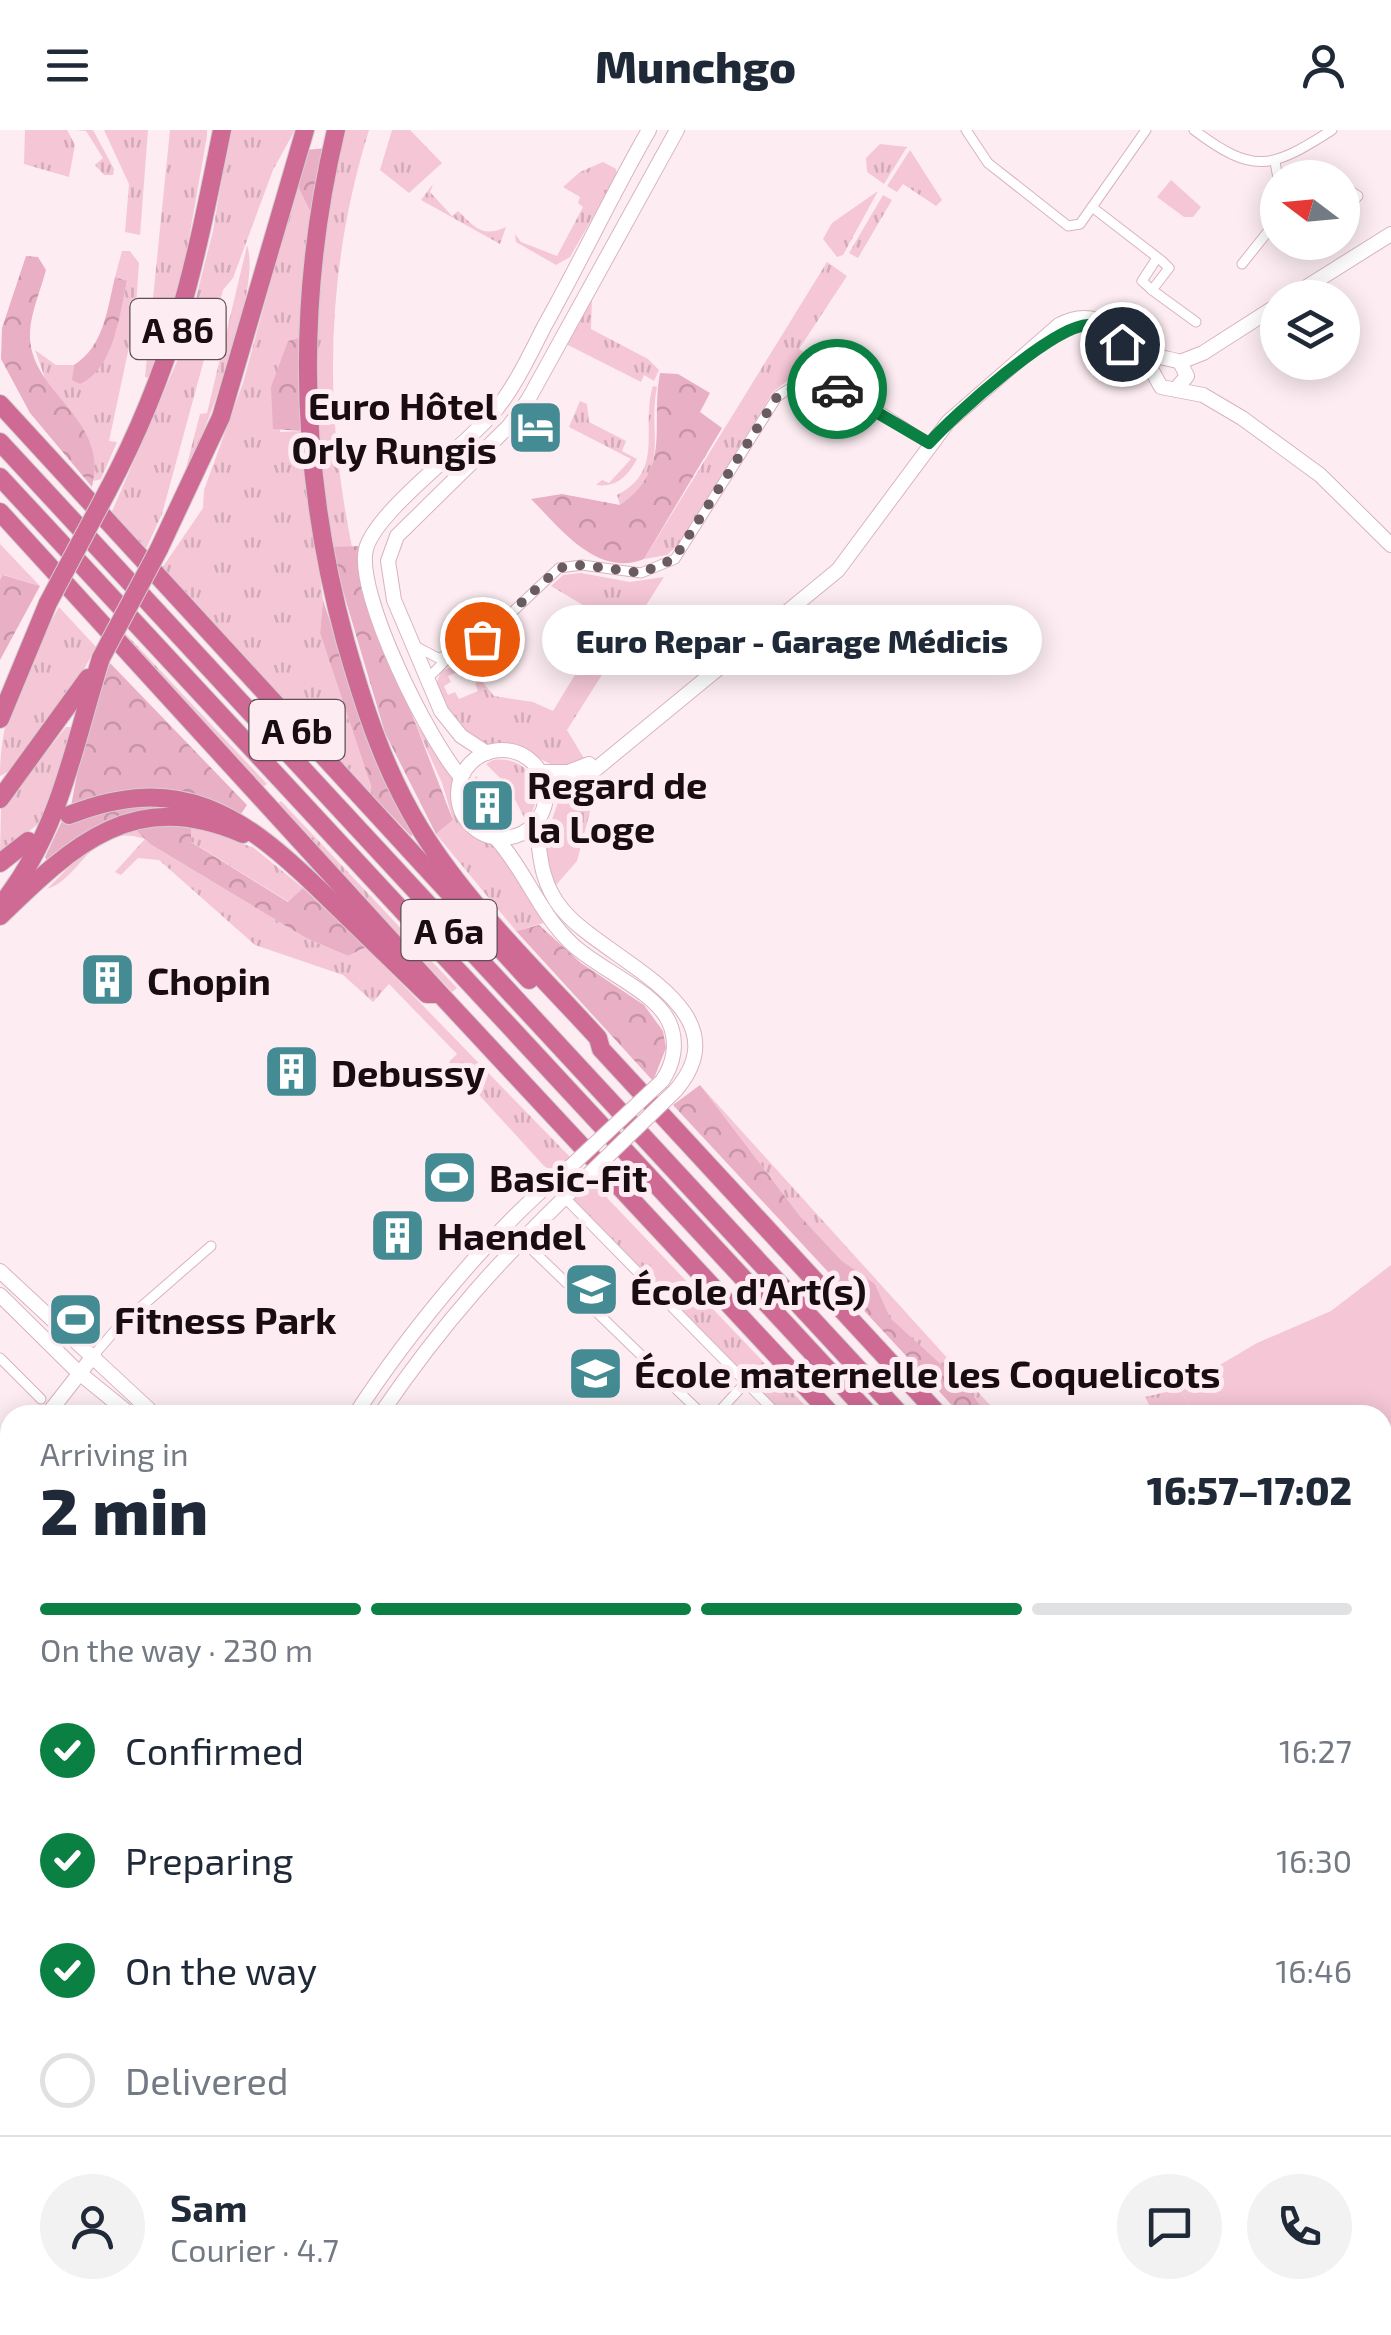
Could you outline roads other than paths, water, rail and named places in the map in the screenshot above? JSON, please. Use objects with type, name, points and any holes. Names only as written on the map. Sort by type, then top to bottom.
[{"type":"highway","name":"A 86","points":[[0,719],[37,624],[150,408],[182,318],[205,226],[219,130]]},
{"type":"highway","name":"A 86","points":[[0,799],[101,658],[159,549],[221,417],[305,130]]},
{"type":"highway","points":[[336,130],[309,286],[307,427],[322,549],[364,706],[386,767],[423,834],[598,1038],[601,1049]]},
{"type":"highway","name":"A 6b","points":[[0,404],[590,1045],[601,1049],[929,1405]]},
{"type":"highway","name":"A 6a","points":[[0,442],[893,1405]]},
{"type":"highway","name":"A 6a","points":[[0,477],[861,1405]]},
{"type":"highway","name":"A 6b","points":[[0,512],[73,596],[823,1405]]},
{"type":"highway","points":[[0,525],[73,596]]},
{"type":"highway","points":[[0,684],[37,624]]},
{"type":"highway","points":[[0,906],[34,859],[56,816],[101,658]]},
{"type":"highway","points":[[69,815],[122,798],[194,802],[250,826],[427,994],[440,994]]},
{"type":"highway","points":[[0,916],[75,847],[106,829],[146,818],[190,818],[230,828],[296,867]]},
{"type":"highway","points":[[0,863],[28,841]]},
{"type":"street","points":[[462,778],[427,730],[368,591],[366,548],[380,523],[474,433],[511,389],[649,130]]},
{"type":"street","points":[[487,753],[450,724],[428,678],[387,575],[397,536],[509,426],[528,400],[677,130]]},
{"type":"street","points":[[966,130],[988,163],[1068,226],[1080,224],[1146,130]]},
{"type":"street","points":[[1194,130],[1238,160],[1260,161]]},
{"type":"street","points":[[1279,160],[1332,130]]},
{"type":"street","points":[[1092,207],[1169,268],[1152,290],[1196,322]]},
{"type":"street","points":[[1318,280],[1391,234]]},
{"type":"street","points":[[1242,264],[1260,242]]},
{"type":"street","points":[[1156,377],[1158,365],[1180,367],[1260,317]]},
{"type":"street","points":[[1083,320],[1144,360],[1162,387],[1203,395]]},
{"type":"street","points":[[546,796],[596,768],[838,570],[929,443],[1058,325],[1103,320],[1150,353],[1180,367],[1203,395],[1295,455],[1391,545]]},
{"type":"street","points":[[1176,389],[1180,367]]},
{"type":"street","points":[[428,678],[448,658],[488,635],[559,568],[582,565],[641,573],[674,559],[777,397],[792,386],[814,382],[835,388],[929,443]]},
{"type":"street","points":[[415,645],[428,656],[448,658]]},
{"type":"street","points":[[540,772],[568,772],[616,750]]},
{"type":"street","points":[[362,1405],[464,1274],[544,1188],[662,1081],[672,1061],[674,1040],[662,1010],[596,964],[558,930],[533,896],[514,856],[496,837],[467,820],[458,800],[462,778],[471,763],[487,753],[521,754],[540,772],[546,796],[536,822],[543,875],[564,910],[591,938],[670,991],[688,1016],[694,1043],[691,1064],[674,1091],[584,1180],[570,1204],[520,1238],[451,1315],[389,1405]]},
{"type":"street","points":[[496,837],[514,836],[536,822]]},
{"type":"street","points":[[570,1204],[768,1405]]},
{"type":"street","points":[[520,1238],[694,1405]]},
{"type":"street","points":[[54,1405],[118,1326],[211,1246]]},
{"type":"street","points":[[0,1272],[145,1405]]},
{"type":"street","points":[[0,1294],[78,1372],[119,1405]]},
{"type":"street","points":[[0,1358],[41,1399]]},
{"type":"street","points":[[725,1405],[746,1382]]},
{"type":"street","points":[[370,1392],[379,1405]]},
{"type":"place","name":"Euro Hôtel Orly Rungis","points":[[536,427]]},
{"type":"place","name":"Euro Repar - Garage Médicis","points":[[482,639]]},
{"type":"place","name":"Regard de la Loge","points":[[488,806]]},
{"type":"place","name":"Chopin","points":[[108,980]]},
{"type":"place","name":"Debussy","points":[[292,1072]]},
{"type":"place","name":"Basic-Fit","points":[[450,1177]]},
{"type":"place","name":"Haendel","points":[[398,1235]]},
{"type":"place","name":"École d'Art(s)","points":[[591,1290]]},
{"type":"place","name":"Fitness Park","points":[[75,1319]]},
{"type":"place","name":"École maternelle les Coquelicots","points":[[595,1373]]}]
